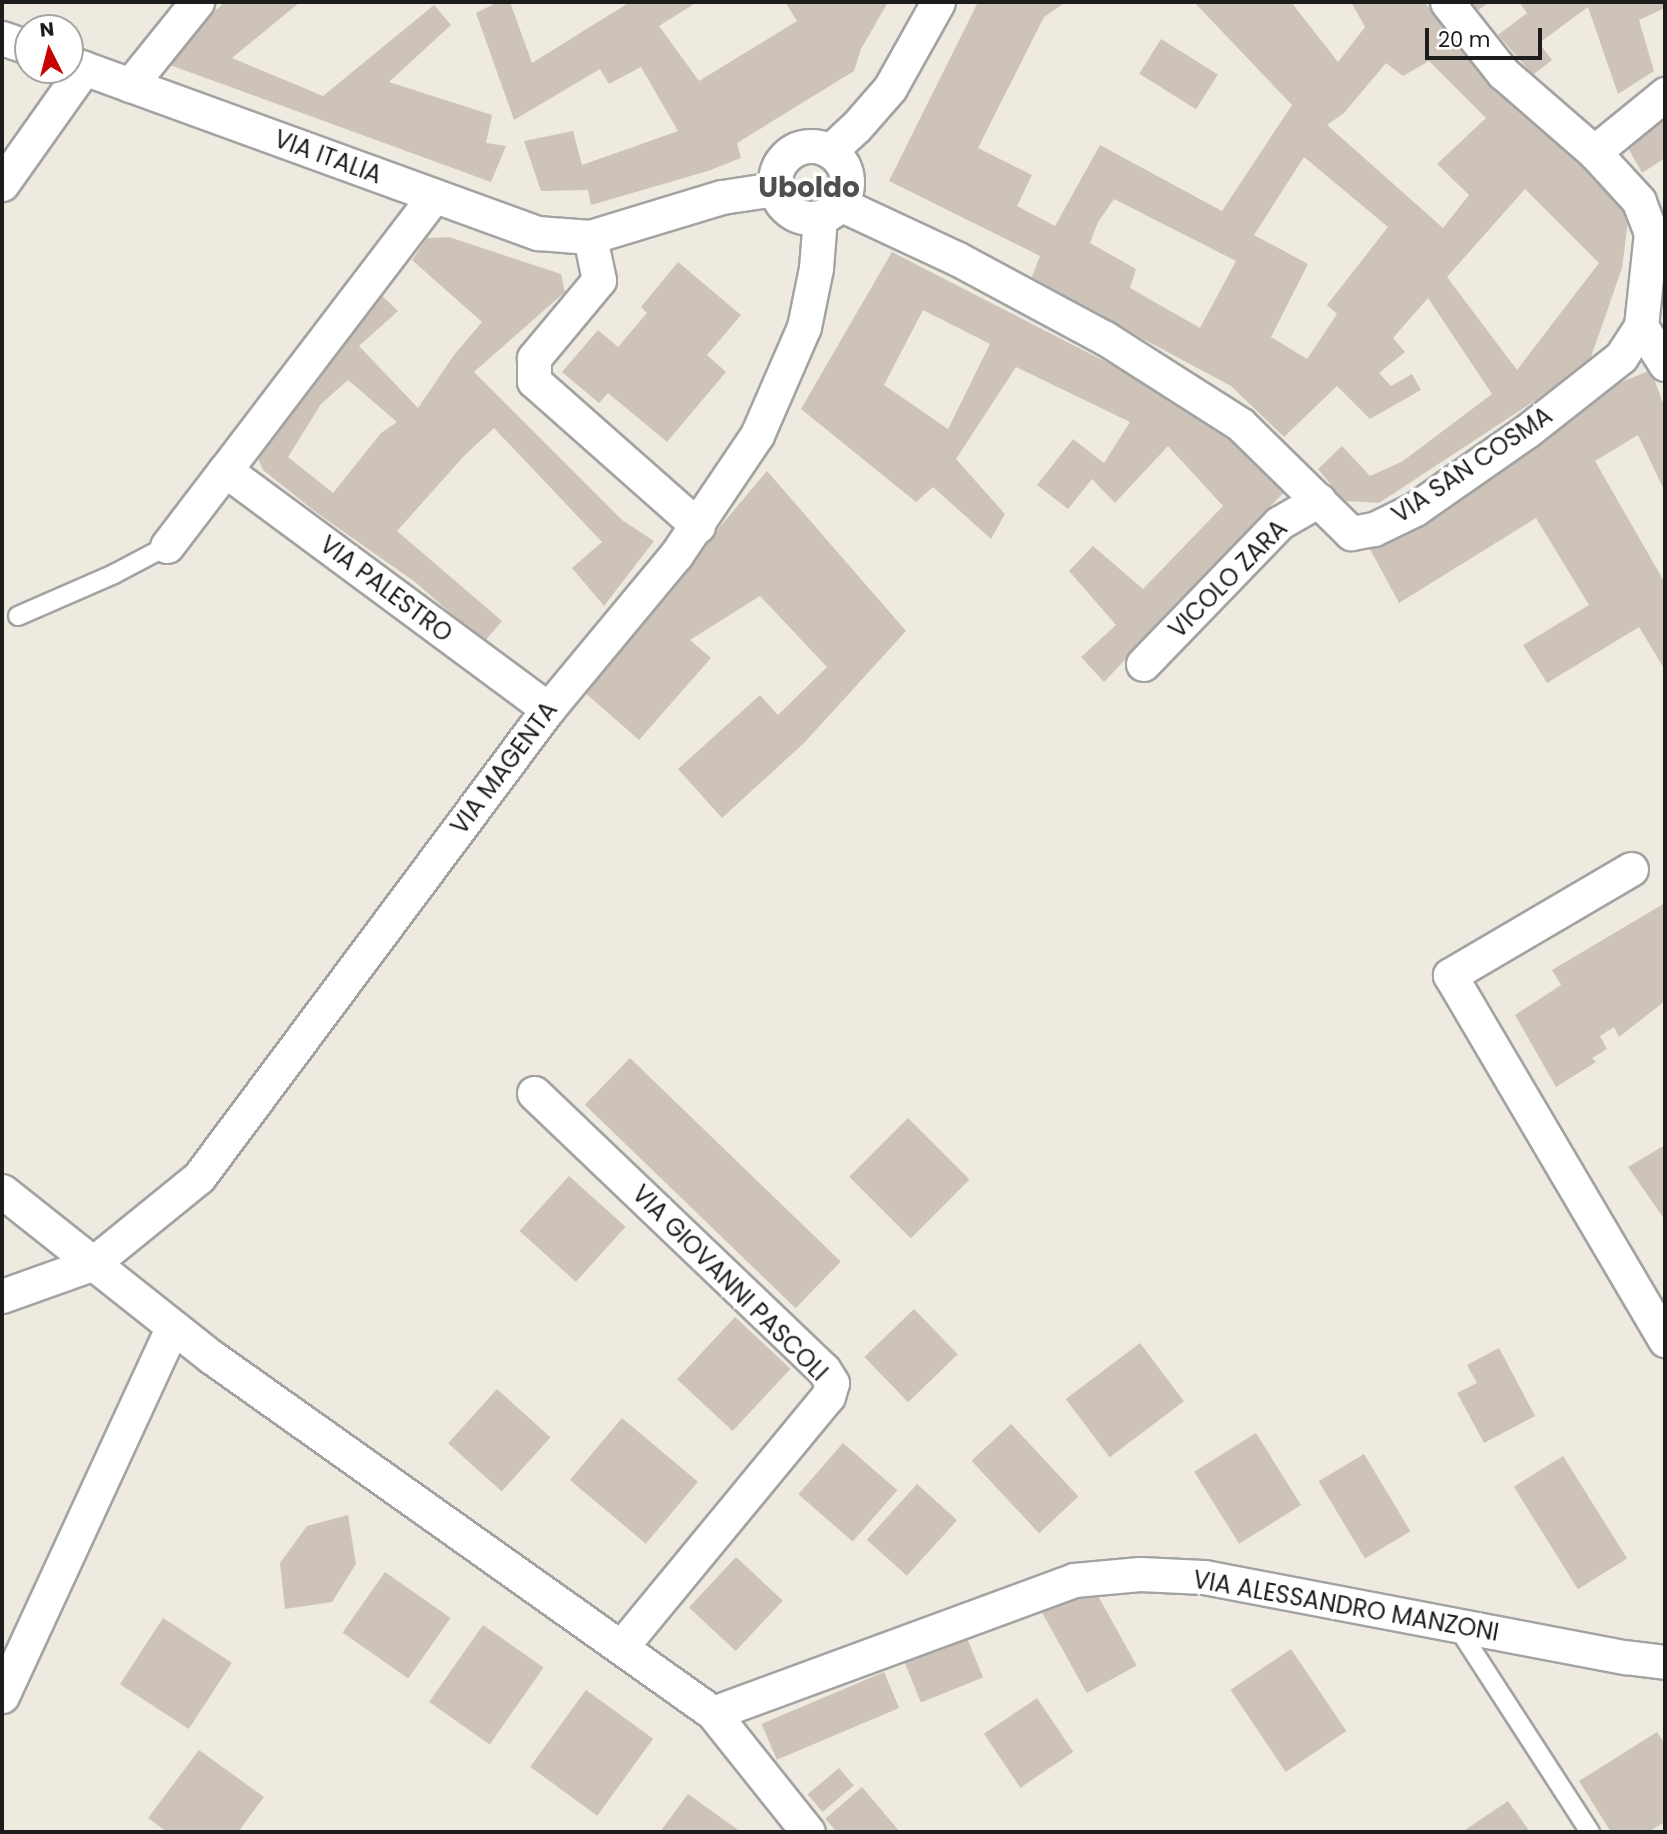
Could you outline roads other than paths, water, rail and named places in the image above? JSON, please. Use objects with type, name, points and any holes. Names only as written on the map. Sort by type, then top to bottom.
[{"type":"street","points":[[130,85],[198,2]]},
{"type":"street","points":[[830,151],[856,127],[890,88],[938,2]]},
{"type":"street","name":"VIA SAN COSMA","points":[[830,210],[958,259],[1116,345],[1240,424],[1351,533],[1374,529],[1415,509],[1527,431],[1621,357],[1641,326],[1650,257],[1648,219],[1639,201],[1594,152],[1503,73],[1447,2]]},
{"type":"street","name":"VIA ITALIA","points":[[84,68],[538,233],[590,237]]},
{"type":"street","points":[[2,184],[65,84]]},
{"type":"street","points":[[1594,152],[1665,94]]},
{"type":"street","points":[[819,146],[830,151],[845,169],[846,193],[830,210],[796,215],[786,209],[775,189],[778,165],[795,148],[819,146]]},
{"type":"street","points":[[698,526],[534,381],[534,358],[599,280],[590,237],[722,198],[775,189]]},
{"type":"street","points":[[167,546],[434,195]]},
{"type":"street","name":"VIA MAGENTA","points":[[2,1296],[92,1264],[199,1177],[548,709],[698,526],[757,435],[804,327],[830,210]]},
{"type":"street","points":[[1641,326],[1665,364]]},
{"type":"street","name":"VIA PALESTRO","points":[[225,470],[548,709]]},
{"type":"street","name":"VICOLO ZARA","points":[[1143,664],[1279,523],[1319,500]]},
{"type":"street","points":[[1631,869],[1450,975],[1665,1340]]},
{"type":"street","name":"VIA GIOVANNI PASCOLI","points":[[534,1093],[824,1370],[832,1383],[828,1396],[621,1647]]},
{"type":"street","points":[[2,1191],[172,1328],[713,1713],[808,1832]]},
{"type":"street","points":[[2,1696],[172,1328]]},
{"type":"street","name":"VIA ALESSANDRO MANZONI","points":[[713,1713],[1074,1580],[1140,1574],[1204,1577],[1625,1657],[1665,1662]]},
{"type":"lane","points":[[18,616],[114,574],[167,546]]},
{"type":"lane","points":[[1456,1625],[1590,1832]]},
{"type":"district","name":"Uboldo","points":[[809,188]]}]
